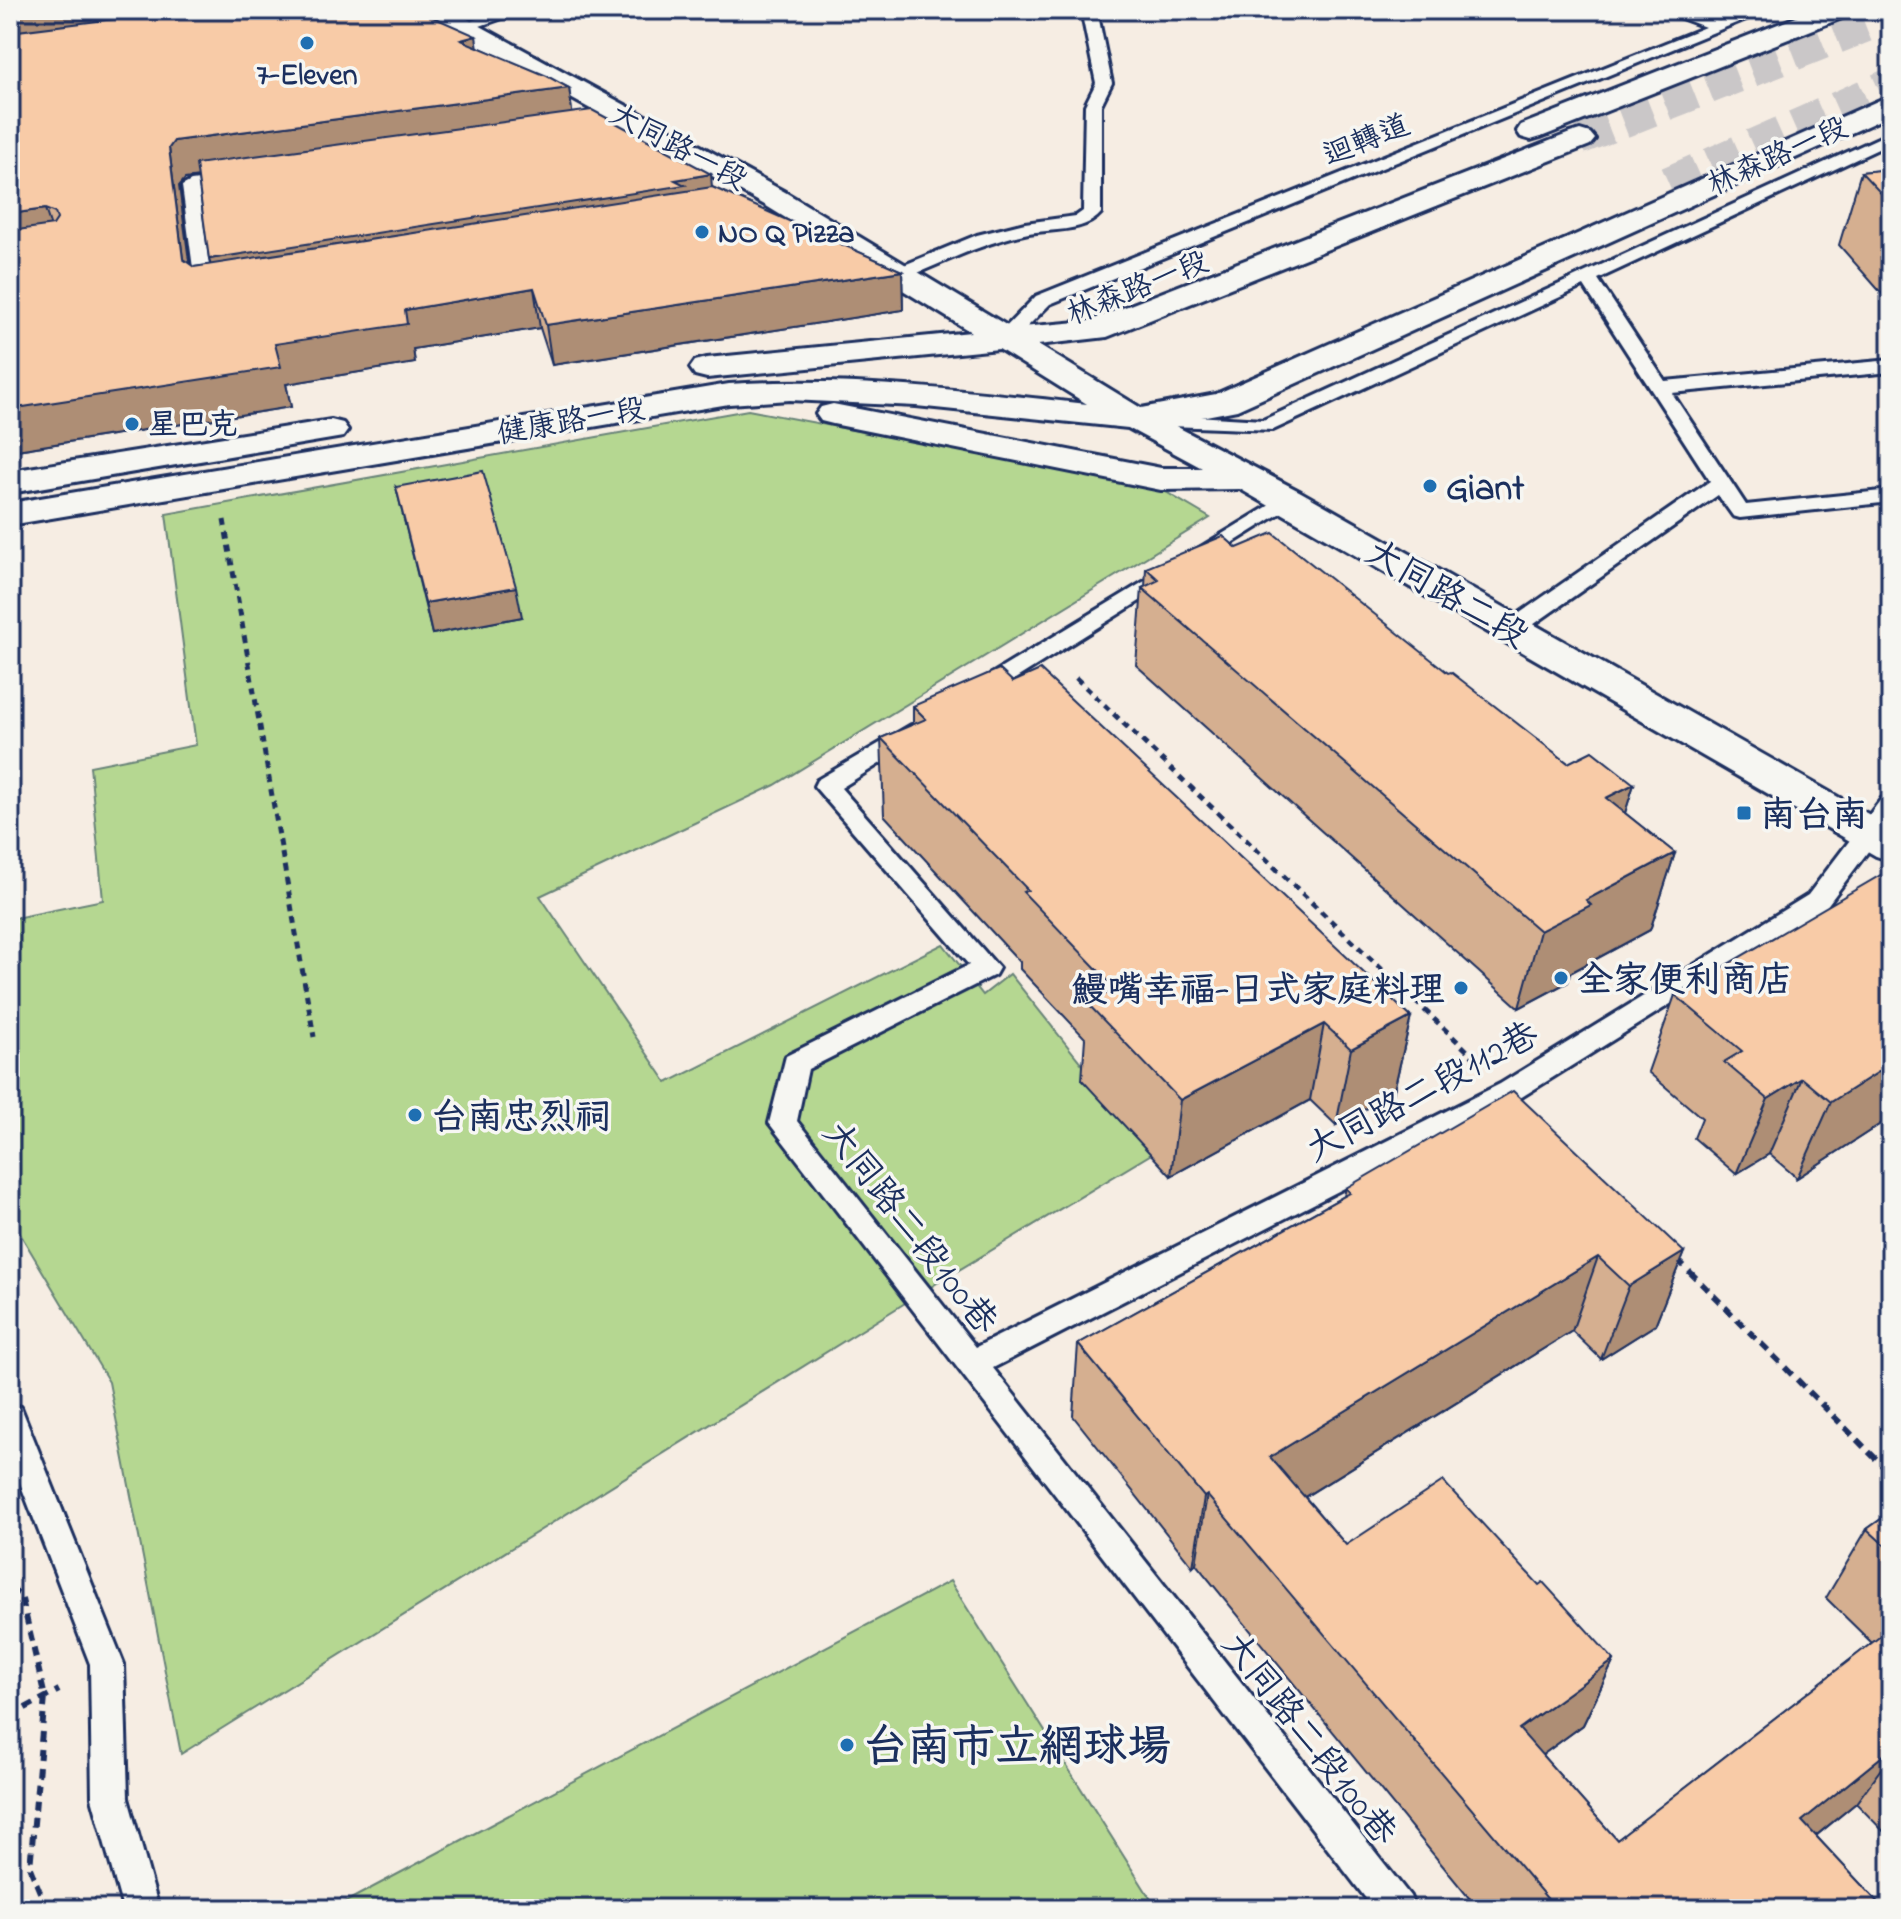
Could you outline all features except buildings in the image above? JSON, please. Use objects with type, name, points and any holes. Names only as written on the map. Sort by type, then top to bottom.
[{"type":"street","name":"大同路一段","points":[[431,10],[614,123],[899,274],[1004,339]]},
{"type":"street","name":"林森路一段","points":[[1004,339],[1838,10]]},
{"type":"street","name":"林森路一段","points":[[1136,419],[1225,403],[1891,104]]},
{"type":"street","name":"林森路一段","points":[[1004,339],[1095,330],[1580,139]]},
{"type":"street","name":"林森路一段","points":[[1136,419],[1668,182]]},
{"type":"street","name":"大同路二段","points":[[1004,339],[1136,419],[1288,500],[1512,629],[1884,828]]},
{"type":"street","name":"健康路一段","points":[[10,482],[717,367],[1004,339]]},
{"type":"street","name":"健康路一段","points":[[10,514],[729,394],[790,390],[916,396],[1136,419]]},
{"type":"street","points":[[729,394],[1161,479],[1246,478]]},
{"type":"lane","points":[[463,27],[517,10]]},
{"type":"lane","points":[[899,274],[983,239],[1025,228],[1081,221],[1092,213],[1093,105],[1104,83],[1089,10]]},
{"type":"lane","points":[[1668,10],[1720,26]]},
{"type":"lane","name":"迴轉道","points":[[1004,339],[1043,300],[1760,10]]},
{"type":"lane","points":[[1136,419],[1266,426],[1891,137]]},
{"type":"lane","points":[[214,297],[191,186],[252,178]]},
{"type":"lane","points":[[1587,276],[1740,512],[1891,496]]},
{"type":"lane","points":[[1659,388],[1891,366]]},
{"type":"lane","points":[[1512,629],[1721,483]]},
{"type":"lane","points":[[956,706],[1288,500]]},
{"type":"lane","name":"大同路二段100巷","points":[[930,722],[826,786],[986,968],[796,1063],[783,1123],[1397,1909]]},
{"type":"lane","name":"大同路二段112巷","points":[[972,1364],[1510,1091],[1817,901],[1884,828]]},
{"type":"lane","points":[[10,1417],[107,1664],[110,1798],[141,1909]]},
{"type":"path","points":[[217,480],[314,1037]]},
{"type":"path","points":[[10,1588],[21,1595],[45,1697],[30,1868],[47,1909]]},
{"type":"green space","points":[[748,410],[1159,488],[1210,518],[775,785],[540,896],[667,1083],[943,944],[983,995],[1010,974],[1153,1153],[934,1285],[181,1754],[109,1382],[10,1217],[10,919],[103,900],[90,766],[196,745],[166,514]]},
{"type":"green space","name":"台南市立網球場","points":[[950,1581],[1157,1909],[332,1909]]},
{"type":"tunnel","points":[[1580,139],[1891,17]]},
{"type":"tunnel","points":[[1668,182],[1891,83]]},
{"type":"place","name":"7-Eleven","points":[[307,43]]},
{"type":"place","name":"NO Q Pizza","points":[[702,232]]},
{"type":"place","name":"星巴克","points":[[132,424]]},
{"type":"place","name":"Giant","points":[[1430,486]]},
{"type":"place","name":"南台南","points":[[1744,813]]},
{"type":"place","name":"全家便利商店","points":[[1561,978]]},
{"type":"place","name":"鰻嘴幸福-日式家庭料理","points":[[1461,988]]},
{"type":"place","name":"台南忠烈祠","points":[[415,1115]]},
{"type":"place","name":"台南市立網球場","points":[[847,1745]]}]
